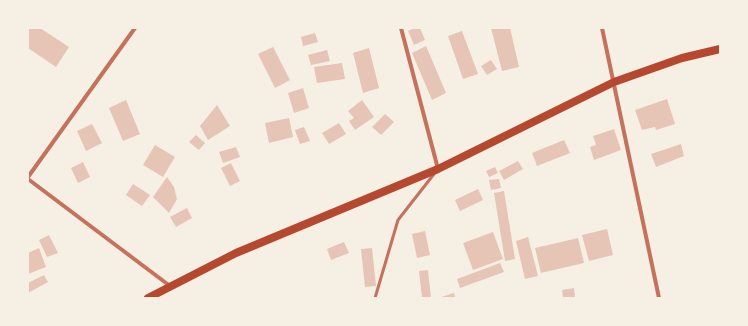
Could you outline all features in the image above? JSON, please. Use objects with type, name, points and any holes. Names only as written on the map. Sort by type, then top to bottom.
[{"type":"main road","points":[[148,298],[236,253],[438,169],[614,82],[682,58],[720,48]]},
{"type":"street","points":[[135,28],[28,178],[170,286]]},
{"type":"street","points":[[401,28],[438,169]]},
{"type":"street","points":[[602,28],[658,298]]},
{"type":"lane","points":[[375,298],[398,220],[438,169]]},
{"type":"building","points":[[28,28],[40,28],[69,47],[56,67],[28,48]]},
{"type":"building","points":[[415,28],[420,28],[425,40],[414,45],[408,31]]},
{"type":"building","points":[[491,28],[510,28],[519,67],[502,71]]},
{"type":"building","points":[[462,31],[478,74],[463,79],[448,36]]},
{"type":"building","points":[[315,33],[318,42],[303,46],[301,37]]},
{"type":"building","points":[[426,46],[446,93],[432,100],[412,53]]},
{"type":"building","points":[[273,47],[290,80],[275,88],[258,54]]},
{"type":"building","points":[[369,48],[379,88],[363,93],[353,53]]},
{"type":"building","points":[[327,50],[330,61],[311,65],[308,55]]},
{"type":"building","points":[[491,60],[497,69],[487,75],[481,66]]},
{"type":"building","points":[[342,63],[345,79],[317,83],[314,67]]},
{"type":"building","points":[[303,88],[309,108],[294,113],[288,93]]},
{"type":"building","points":[[667,99],[675,124],[656,130],[655,127],[642,130],[635,110]]},
{"type":"building","points":[[126,100],[140,134],[123,141],[109,108]]},
{"type":"building","points":[[362,100],[374,117],[355,130],[349,121],[354,118],[348,111]]},
{"type":"building","points":[[217,105],[230,126],[208,140],[200,126]]},
{"type":"building","points":[[385,114],[394,122],[381,135],[372,127]]},
{"type":"building","points":[[289,118],[293,137],[269,143],[265,123]]},
{"type":"building","points":[[339,123],[346,134],[329,144],[322,133]]},
{"type":"building","points":[[92,124],[102,143],[86,151],[77,131]]},
{"type":"building","points":[[304,127],[310,141],[300,144],[295,130]]},
{"type":"building","points":[[614,129],[621,150],[594,160],[590,147],[596,145],[593,136]]},
{"type":"building","points":[[196,135],[205,143],[199,150],[189,142]]},
{"type":"building","points":[[564,140],[570,153],[537,166],[532,153]]},
{"type":"building","points":[[681,144],[684,156],[656,167],[651,154]]},
{"type":"building","points":[[155,145],[175,157],[163,177],[143,165]]},
{"type":"building","points":[[236,147],[240,157],[223,163],[219,152]]},
{"type":"building","points":[[518,161],[523,169],[504,180],[499,171]]},
{"type":"building","points":[[83,162],[90,177],[78,183],[71,168]]},
{"type":"building","points":[[231,163],[240,181],[230,186],[221,168]]},
{"type":"building","points":[[495,167],[498,173],[489,177],[486,171]]},
{"type":"building","points":[[167,177],[174,187],[177,199],[169,213],[153,197]]},
{"type":"building","points":[[499,179],[501,188],[491,190],[489,180]]},
{"type":"building","points":[[133,184],[150,195],[142,206],[126,195]]},
{"type":"building","points":[[478,189],[483,200],[460,211],[455,200]]},
{"type":"building","points":[[504,191],[515,259],[505,261],[494,193]]},
{"type":"building","points":[[187,208],[192,218],[176,227],[170,217]]},
{"type":"building","points":[[607,229],[613,255],[589,261],[582,235]]},
{"type":"building","points":[[425,231],[430,255],[417,258],[412,234]]},
{"type":"building","points":[[493,232],[503,259],[473,270],[463,243]]},
{"type":"building","points":[[49,235],[58,253],[47,257],[39,240]]},
{"type":"building","points":[[528,237],[538,276],[525,279],[516,241]]},
{"type":"building","points":[[578,238],[584,263],[541,273],[535,248]]},
{"type":"building","points":[[344,242],[349,253],[331,260],[327,249]]},
{"type":"building","points":[[39,248],[46,267],[28,274],[28,253]]},
{"type":"building","points":[[372,248],[376,286],[365,287],[361,249]]},
{"type":"building","points":[[500,263],[504,272],[460,288],[457,279]]},
{"type":"building","points":[[428,270],[431,298],[422,298],[419,271]]},
{"type":"building","points":[[44,275],[48,282],[28,293],[28,283]]},
{"type":"building","points":[[574,288],[575,298],[563,298],[562,290]]},
{"type":"building","points":[[454,293],[455,298],[438,298]]}]
